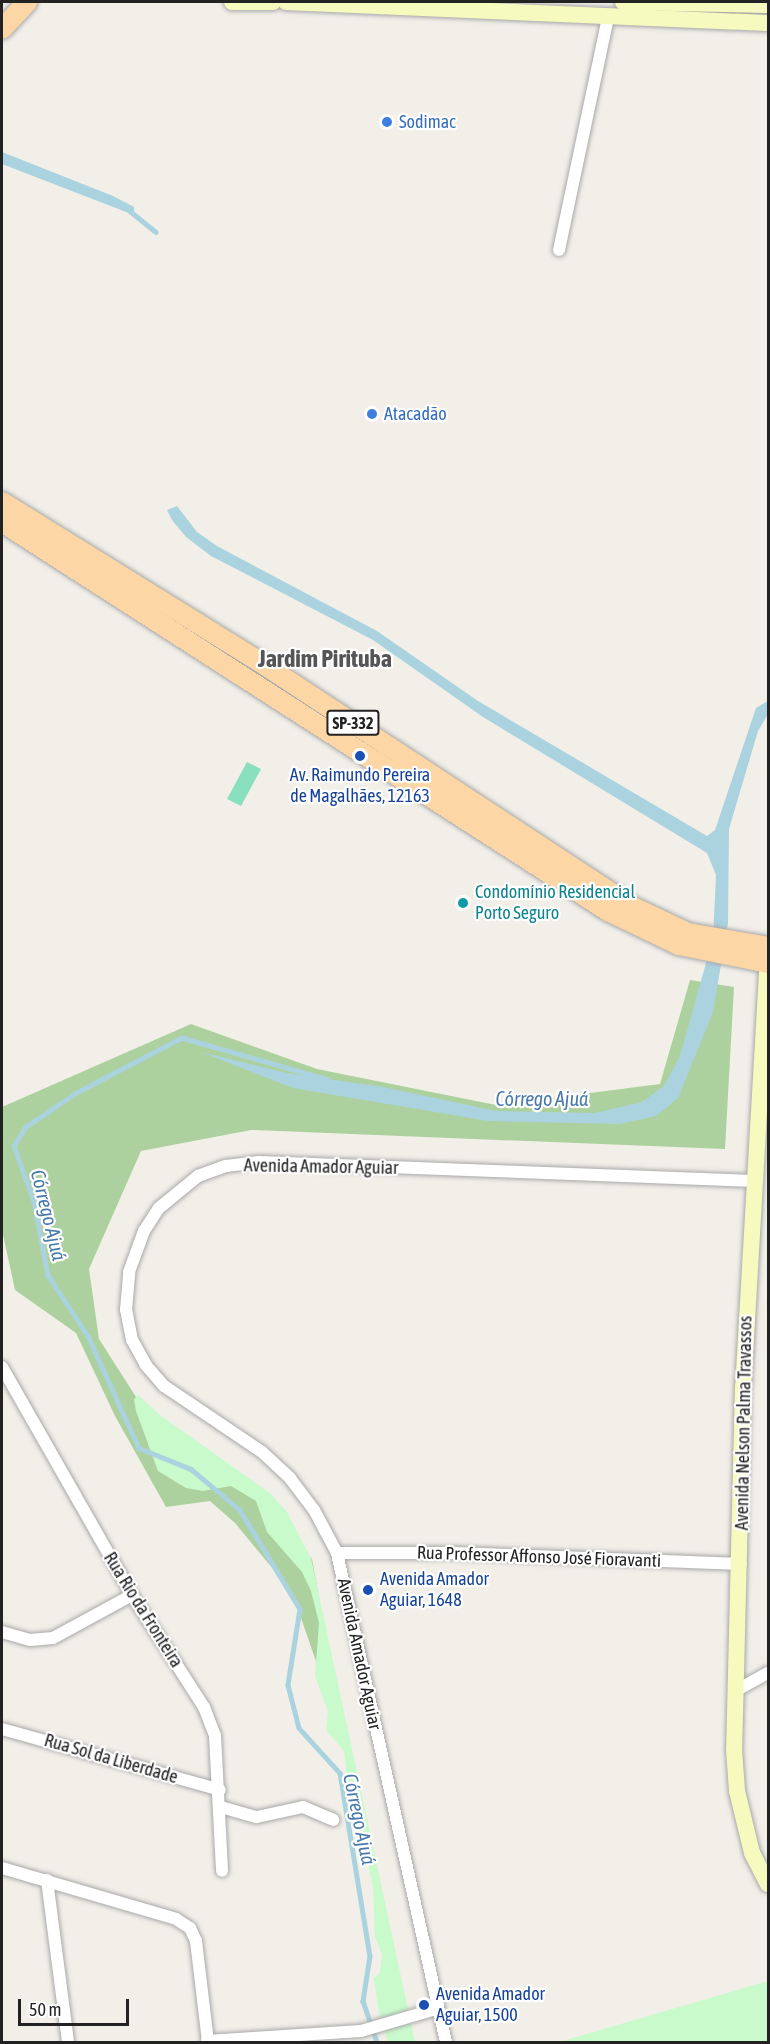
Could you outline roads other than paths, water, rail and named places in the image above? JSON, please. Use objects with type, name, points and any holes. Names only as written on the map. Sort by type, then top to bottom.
[{"type":"main road","points":[[2,29],[27,2]]},
{"type":"main road","name":"SP-332","points":[[2,502],[266,666],[633,907],[704,945]]},
{"type":"main road","name":"SP-332","points":[[2,522],[569,887],[656,937],[768,957]]},
{"type":"street","points":[[232,2],[273,2]]},
{"type":"street","points":[[286,2],[515,8],[608,17],[768,23]]},
{"type":"street","points":[[624,2],[768,5]]},
{"type":"street","points":[[559,250],[608,17]]},
{"type":"street","name":"Avenida Nelson Palma Travassos","points":[[768,957],[743,1387],[741,1564],[735,1691],[737,1791],[752,1853],[768,1884]]},
{"type":"street","name":"Avenida Amador Aguiar","points":[[446,2043],[436,2009],[337,1553],[314,1510],[290,1478],[262,1452],[164,1386],[146,1365],[132,1340],[126,1310],[129,1272],[144,1231],[159,1208],[177,1191],[207,1173],[259,1162],[755,1181]]},
{"type":"street","name":"Rua Rio da Fronteira","points":[[2,1367],[132,1596],[204,1707],[215,1736],[220,1790],[222,1871]]},
{"type":"street","name":"Rua Professor Affonso José Fioravanti","points":[[337,1553],[455,1552],[741,1564]]},
{"type":"street","points":[[2,1632],[30,1640],[53,1638],[132,1596]]},
{"type":"street","points":[[735,1691],[768,1673]]},
{"type":"street","name":"Rua Sol da Liberdade","points":[[2,1729],[220,1790]]},
{"type":"street","points":[[220,1807],[256,1817],[303,1807],[333,1820]]},
{"type":"street","points":[[2,1868],[177,1919],[190,1929],[196,1941],[207,2042],[361,2031],[381,2028],[436,2009]]},
{"type":"street","points":[[47,1880],[68,2043]]},
{"type":"water","points":[[2,152],[113,196],[134,207],[134,215],[2,164]]},
{"type":"water","points":[[177,506],[197,532],[217,546],[377,631],[478,701],[707,836],[715,830],[756,708],[768,701],[768,714],[758,731],[729,829],[728,923],[713,1012],[678,1098],[656,1116],[620,1124],[488,1121],[293,1088],[201,1052],[286,1073],[383,1087],[496,1111],[595,1113],[642,1102],[664,1086],[680,1056],[713,938],[716,875],[707,853],[483,717],[373,640],[211,556],[186,537],[172,520],[167,510]]},
{"type":"waterway","points":[[130,211],[156,232]]},
{"type":"waterway","name":"Córrego Ajuá","points":[[328,1080],[182,1038],[75,1094],[26,1127],[14,1146],[34,1201],[48,1275],[88,1336],[139,1448],[191,1469],[240,1510],[300,1609],[288,1685],[299,1728],[340,1773],[370,1956],[363,2001],[377,2042]]},
{"type":"place","name":"Sodimac","points":[[387,122]]},
{"type":"place","name":"Atacadão","points":[[372,414]]},
{"type":"place","name":"Av. Raimundo Pereira de Magalhães, 12163","points":[[360,756]]},
{"type":"place","name":"Condomínio Residencial Porto Seguro","points":[[463,903]]},
{"type":"place","name":"Avenida Amador Aguiar, 1648","points":[[368,1590]]},
{"type":"place","name":"Avenida Amador Aguiar, 1500","points":[[424,2005]]},
{"type":"district","name":"Jardim Pirituba","points":[[325,659]]}]
